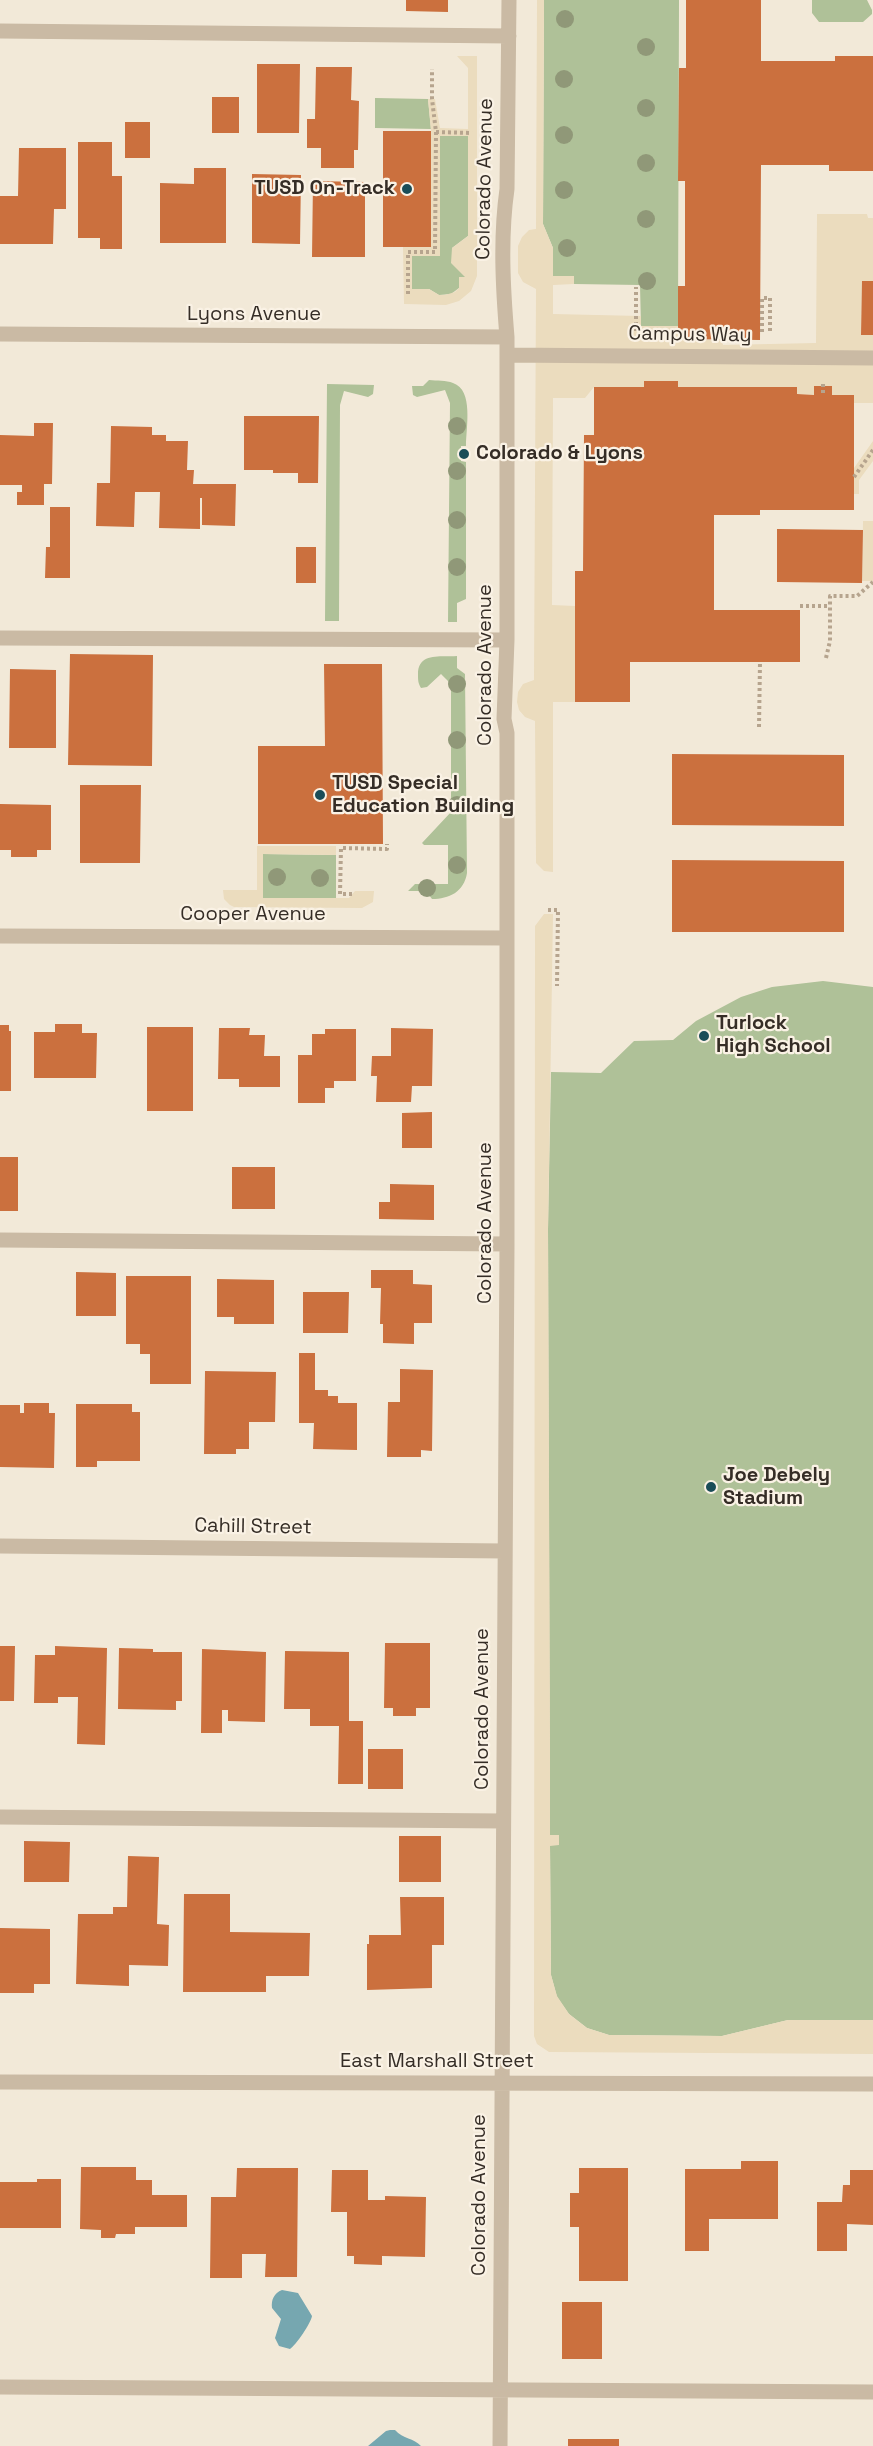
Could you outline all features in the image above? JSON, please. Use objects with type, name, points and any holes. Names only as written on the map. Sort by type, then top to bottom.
[{"type":"street","name":"Colorado Avenue","points":[[500,2446],[507,1244],[507,734],[504,682],[507,640],[507,337],[504,303],[504,213],[507,189],[509,0]]},
{"type":"street","points":[[0,31],[509,36]]},
{"type":"street","name":"Lyons Avenue","points":[[0,334],[507,337]]},
{"type":"street","name":"Campus Way","points":[[507,355],[873,358]]},
{"type":"street","points":[[0,638],[507,640]]},
{"type":"street","name":"Cooper Avenue","points":[[0,936],[507,938]]},
{"type":"street","points":[[0,1240],[507,1244]]},
{"type":"street","name":"Cahill Street","points":[[0,1546],[505,1551]]},
{"type":"street","points":[[0,1817],[503,1821]]},
{"type":"street","name":"East Marshall Street","points":[[0,2082],[873,2084]]},
{"type":"street","points":[[0,2387],[873,2392]]},
{"type":"path","points":[[408,294],[408,252],[435,252],[436,132],[432,99],[432,69]]},
{"type":"path","points":[[436,132],[472,133]]},
{"type":"path","points":[[635,356],[636,287]]},
{"type":"path","points":[[762,341],[762,298],[770,298],[770,343]]},
{"type":"path","points":[[823,380],[823,395]]},
{"type":"path","points":[[854,477],[873,450]]},
{"type":"path","points":[[826,658],[830,641],[830,596],[857,596],[873,582]]},
{"type":"path","points":[[800,606],[830,606]]},
{"type":"path","points":[[759,727],[760,662]]},
{"type":"path","points":[[352,894],[340,894],[338,850],[340,848],[387,849],[387,844]]},
{"type":"path","points":[[548,910],[558,910],[557,986]]},
{"type":"green space","points":[[544,0],[679,0],[678,326],[641,326],[640,285],[574,284],[574,276],[553,276],[553,248],[543,224]]},
{"type":"green space","points":[[812,0],[867,0],[872,14],[863,22],[819,22],[812,13]]},
{"type":"green space","points":[[375,98],[428,99],[431,129],[375,128]]},
{"type":"green space","points":[[440,136],[468,136],[468,236],[452,248],[466,277],[459,288],[451,294],[439,295],[429,289],[412,289],[412,256],[440,256]]},
{"type":"green space","points":[[429,380],[453,383],[460,387],[466,401],[466,446],[461,446],[461,461],[466,462],[466,599],[457,603],[457,622],[448,622],[450,403],[445,390],[417,397],[413,395],[412,386],[423,386]]},
{"type":"green space","points":[[327,384],[374,385],[373,394],[368,397],[344,391],[340,405],[339,621],[325,621]]},
{"type":"green space","points":[[438,656],[457,656],[457,668],[465,674],[467,873],[463,885],[455,893],[444,898],[432,899],[426,891],[408,891],[415,884],[448,884],[448,845],[424,845],[422,843],[451,812],[451,684],[441,674],[427,687],[421,688],[418,674],[419,667],[426,659]]},
{"type":"green space","points":[[262,854],[336,855],[336,898],[262,898]]},
{"type":"green space","name":"Joe Debely Stadium","points":[[823,981],[873,987],[873,2020],[788,2020],[722,2036],[609,2035],[587,2028],[569,2014],[557,1997],[551,1975],[550,1845],[559,1836],[550,1835],[548,1229],[551,1072],[601,1073],[634,1041],[673,1040],[696,1021],[741,997],[772,987]]},
{"type":"shaded area","points":[[537,0],[544,0],[543,224],[553,248],[553,276],[574,276],[574,284],[553,285],[553,314],[641,316],[641,326],[678,326],[679,339],[722,340],[723,345],[816,343],[817,214],[867,214],[868,218],[873,218],[873,281],[862,281],[861,334],[873,335],[873,403],[854,403],[854,395],[832,395],[832,386],[814,386],[814,395],[797,394],[797,387],[678,387],[678,381],[644,387],[594,387],[585,398],[553,398],[552,605],[575,606],[575,702],[553,702],[553,872],[544,871],[536,863],[535,721],[525,717],[519,710],[517,702],[518,692],[523,684],[534,680],[536,289],[523,282],[518,273],[518,246],[522,237],[529,230],[536,229]]},
{"type":"shaded area","points":[[457,56],[477,56],[477,276],[471,291],[459,301],[446,305],[404,304],[403,247],[431,247],[431,131],[428,99],[435,99],[440,128],[468,129],[468,68]],"holes":[[[440,136],[468,136],[468,236],[452,248],[451,263],[465,277],[459,277],[459,288],[455,292],[445,295],[439,295],[429,289],[412,289],[412,256],[440,256]]]},
{"type":"shaded area","points":[[873,441],[873,461],[859,480],[859,494],[854,494],[854,468]]},
{"type":"shaded area","points":[[863,521],[873,521],[873,581],[862,581]]},
{"type":"shaded area","points":[[257,846],[336,846],[336,855],[263,854],[263,898],[349,898],[355,891],[374,891],[373,902],[362,908],[234,907],[224,899],[223,890],[257,890]]},
{"type":"shaded area","points":[[544,914],[553,914],[548,1229],[550,1835],[559,1835],[559,1845],[550,1846],[551,1975],[557,1996],[569,2014],[587,2028],[609,2035],[722,2036],[788,2020],[873,2020],[873,2054],[549,2052],[537,2044],[534,2036],[535,926]]},
{"type":"water","points":[[282,2290],[298,2293],[312,2316],[303,2334],[290,2349],[279,2346],[275,2338],[281,2319],[272,2308],[272,2302],[275,2295]]},
{"type":"water","points":[[390,2430],[395,2430],[421,2446],[368,2446]]},
{"type":"building","points":[[406,0],[448,0],[448,12],[406,11]]},
{"type":"building","points":[[686,0],[761,0],[761,61],[835,61],[835,56],[873,56],[873,171],[829,171],[829,165],[761,165],[760,340],[678,339],[678,286],[685,286],[685,181],[678,181],[679,68],[686,68]]},
{"type":"building","points":[[257,64],[300,64],[299,133],[257,133]]},
{"type":"building","points":[[316,67],[352,67],[351,100],[359,101],[358,150],[354,150],[354,168],[321,168],[321,148],[307,148],[307,119],[315,119]]},
{"type":"building","points":[[212,97],[239,97],[239,133],[212,133]]},
{"type":"building","points":[[125,122],[150,122],[150,158],[125,158]]},
{"type":"building","name":"TUSD On-Track","points":[[383,131],[431,131],[431,247],[383,247]]},
{"type":"building","points":[[78,142],[112,142],[112,176],[122,176],[122,249],[100,249],[100,238],[78,238]]},
{"type":"building","points":[[19,148],[66,148],[66,209],[54,209],[53,244],[0,244],[0,196],[18,196]]},
{"type":"building","points":[[194,168],[226,168],[226,243],[160,243],[160,183],[194,184]]},
{"type":"building","points":[[252,174],[301,175],[300,244],[252,243]]},
{"type":"building","points":[[313,181],[365,182],[365,257],[312,257]]},
{"type":"building","points":[[862,281],[873,281],[873,335],[861,335]]},
{"type":"building","points":[[644,381],[678,381],[678,387],[797,387],[797,394],[814,395],[814,386],[832,386],[832,395],[854,395],[854,510],[760,510],[760,515],[714,515],[714,610],[800,610],[800,662],[630,662],[630,702],[575,702],[575,571],[583,571],[584,435],[594,435],[594,387],[644,387]]},
{"type":"building","points":[[244,416],[319,416],[318,483],[298,483],[298,473],[244,470]]},
{"type":"building","points":[[34,423],[53,423],[52,484],[44,484],[44,505],[17,505],[17,492],[22,492],[22,485],[0,485],[0,435],[34,436]]},
{"type":"building","points":[[111,426],[152,427],[152,435],[166,435],[166,441],[188,441],[187,470],[194,470],[193,484],[236,484],[235,526],[202,525],[202,498],[200,498],[200,529],[159,528],[160,492],[135,492],[134,527],[96,526],[97,483],[110,483]]},
{"type":"building","points":[[50,507],[70,507],[70,578],[45,578],[46,547],[50,547]]},
{"type":"building","points":[[777,529],[863,530],[862,583],[777,582]]},
{"type":"building","points":[[296,547],[316,547],[316,583],[296,583]]},
{"type":"building","points":[[70,654],[153,655],[152,766],[68,765]]},
{"type":"building","name":"TUSD Special Education Building","points":[[324,664],[382,664],[383,844],[258,844],[258,746],[325,746]]},
{"type":"building","points":[[10,669],[56,670],[56,748],[9,748]]},
{"type":"building","points":[[672,754],[844,755],[844,826],[672,825]]},
{"type":"building","points":[[80,785],[141,785],[140,863],[80,863]]},
{"type":"building","points":[[0,804],[51,805],[51,850],[37,850],[37,857],[11,857],[11,850],[0,850]]},
{"type":"building","points":[[672,860],[844,861],[844,932],[672,932]]},
{"type":"building","points":[[55,1024],[82,1024],[82,1033],[97,1033],[96,1078],[34,1078],[34,1032],[55,1032]]},
{"type":"building","points":[[0,1025],[9,1025],[9,1031],[11,1031],[11,1091],[0,1091]]},
{"type":"building","points":[[147,1027],[193,1027],[193,1111],[147,1111]]},
{"type":"building","points":[[219,1028],[250,1028],[249,1035],[265,1035],[264,1056],[280,1056],[280,1087],[239,1087],[239,1079],[218,1079]]},
{"type":"building","points":[[391,1028],[433,1029],[432,1086],[412,1086],[411,1102],[376,1102],[377,1076],[371,1076],[372,1056],[391,1056]]},
{"type":"building","points":[[325,1029],[356,1029],[356,1081],[334,1081],[334,1088],[325,1088],[325,1103],[298,1103],[298,1055],[312,1055],[312,1034],[325,1034]]},
{"type":"building","points":[[432,1112],[432,1148],[402,1148],[402,1113]]},
{"type":"building","points":[[0,1157],[18,1157],[18,1211],[0,1211]]},
{"type":"building","points":[[232,1167],[275,1167],[275,1209],[232,1209]]},
{"type":"building","points":[[390,1184],[434,1185],[434,1220],[379,1219],[379,1202],[390,1202]]},
{"type":"building","points":[[371,1270],[413,1270],[413,1284],[432,1285],[432,1323],[414,1323],[414,1344],[383,1343],[383,1324],[380,1324],[381,1288],[371,1288]]},
{"type":"building","points":[[76,1272],[116,1273],[116,1316],[76,1316]]},
{"type":"building","points":[[126,1276],[191,1276],[191,1384],[150,1384],[150,1354],[140,1354],[140,1344],[126,1344]]},
{"type":"building","points":[[217,1279],[274,1280],[274,1324],[234,1324],[234,1317],[217,1317]]},
{"type":"building","points":[[303,1292],[349,1292],[348,1333],[303,1333]]},
{"type":"building","points":[[299,1353],[315,1353],[315,1390],[328,1390],[328,1396],[338,1396],[338,1403],[357,1403],[357,1450],[313,1449],[314,1423],[299,1423]]},
{"type":"building","points":[[400,1369],[433,1370],[432,1451],[421,1450],[421,1457],[387,1457],[388,1402],[400,1402]]},
{"type":"building","points":[[205,1371],[276,1372],[275,1422],[249,1422],[249,1449],[236,1449],[236,1454],[204,1454]]},
{"type":"building","points":[[24,1403],[49,1403],[49,1413],[55,1413],[54,1468],[0,1467],[0,1405],[20,1405],[20,1413],[24,1413]]},
{"type":"building","points":[[76,1404],[132,1404],[132,1412],[140,1412],[140,1461],[97,1461],[97,1467],[76,1467]]},
{"type":"building","points":[[385,1643],[430,1643],[430,1708],[416,1708],[416,1716],[393,1716],[393,1708],[384,1708]]},
{"type":"building","points":[[0,1646],[15,1646],[14,1701],[0,1701]]},
{"type":"building","points":[[55,1646],[107,1648],[105,1745],[77,1744],[78,1697],[58,1697],[58,1703],[34,1703],[35,1655],[55,1655]]},
{"type":"building","points":[[119,1648],[153,1649],[153,1652],[182,1652],[182,1701],[176,1701],[176,1710],[118,1709]]},
{"type":"building","points":[[202,1649],[266,1652],[265,1722],[228,1721],[228,1710],[222,1710],[222,1733],[201,1733]]},
{"type":"building","points":[[285,1651],[349,1652],[349,1721],[363,1721],[363,1784],[338,1784],[339,1726],[310,1726],[310,1709],[284,1709]]},
{"type":"building","points":[[368,1749],[403,1749],[403,1789],[368,1789]]},
{"type":"building","points":[[399,1836],[441,1836],[441,1882],[399,1882]]},
{"type":"building","points":[[24,1841],[70,1842],[69,1882],[24,1882]]},
{"type":"building","points":[[128,1856],[159,1857],[157,1924],[169,1925],[168,1966],[129,1965],[129,1986],[76,1984],[78,1914],[113,1914],[113,1907],[127,1907]]},
{"type":"building","points":[[184,1894],[230,1894],[230,1932],[310,1933],[309,1976],[266,1976],[266,1992],[183,1992]]},
{"type":"building","points":[[400,1897],[444,1897],[444,1945],[432,1945],[432,1988],[367,1990],[369,1935],[401,1935]]},
{"type":"building","points":[[0,1928],[50,1929],[50,1984],[34,1984],[34,1993],[0,1993]]},
{"type":"building","points":[[741,2161],[778,2161],[778,2219],[709,2219],[709,2251],[685,2251],[685,2169],[741,2169]]},
{"type":"building","points":[[81,2167],[136,2167],[136,2180],[152,2180],[152,2195],[187,2195],[187,2227],[135,2227],[135,2234],[116,2234],[115,2238],[101,2238],[101,2230],[80,2229]]},
{"type":"building","points":[[237,2168],[298,2168],[297,2277],[265,2277],[266,2254],[242,2254],[242,2278],[210,2278],[211,2197],[236,2197]]},
{"type":"building","points":[[579,2168],[628,2168],[628,2281],[579,2281],[579,2227],[570,2227],[570,2193],[579,2193]]},
{"type":"building","points":[[332,2170],[368,2170],[368,2200],[385,2200],[385,2196],[426,2197],[425,2257],[382,2256],[382,2265],[354,2264],[354,2256],[347,2256],[347,2212],[331,2212]]},
{"type":"building","points":[[850,2170],[873,2170],[873,2225],[847,2224],[847,2251],[817,2251],[817,2202],[842,2202],[843,2185],[850,2185]]},
{"type":"building","points":[[37,2179],[61,2179],[61,2228],[0,2228],[0,2182],[37,2182]]},
{"type":"building","points":[[562,2302],[602,2302],[602,2359],[562,2359]]},
{"type":"building","points":[[568,2439],[619,2439],[619,2446],[568,2446]]},
{"type":"place","name":"TUSD On-Track","points":[[407,189]]},
{"type":"place","name":"Colorado & Lyons","points":[[464,454]]},
{"type":"place","name":"TUSD Special Education Building","points":[[320,795]]},
{"type":"place","name":"Turlock High School","points":[[704,1036]]},
{"type":"place","name":"Joe Debely Stadium","points":[[711,1487]]}]
